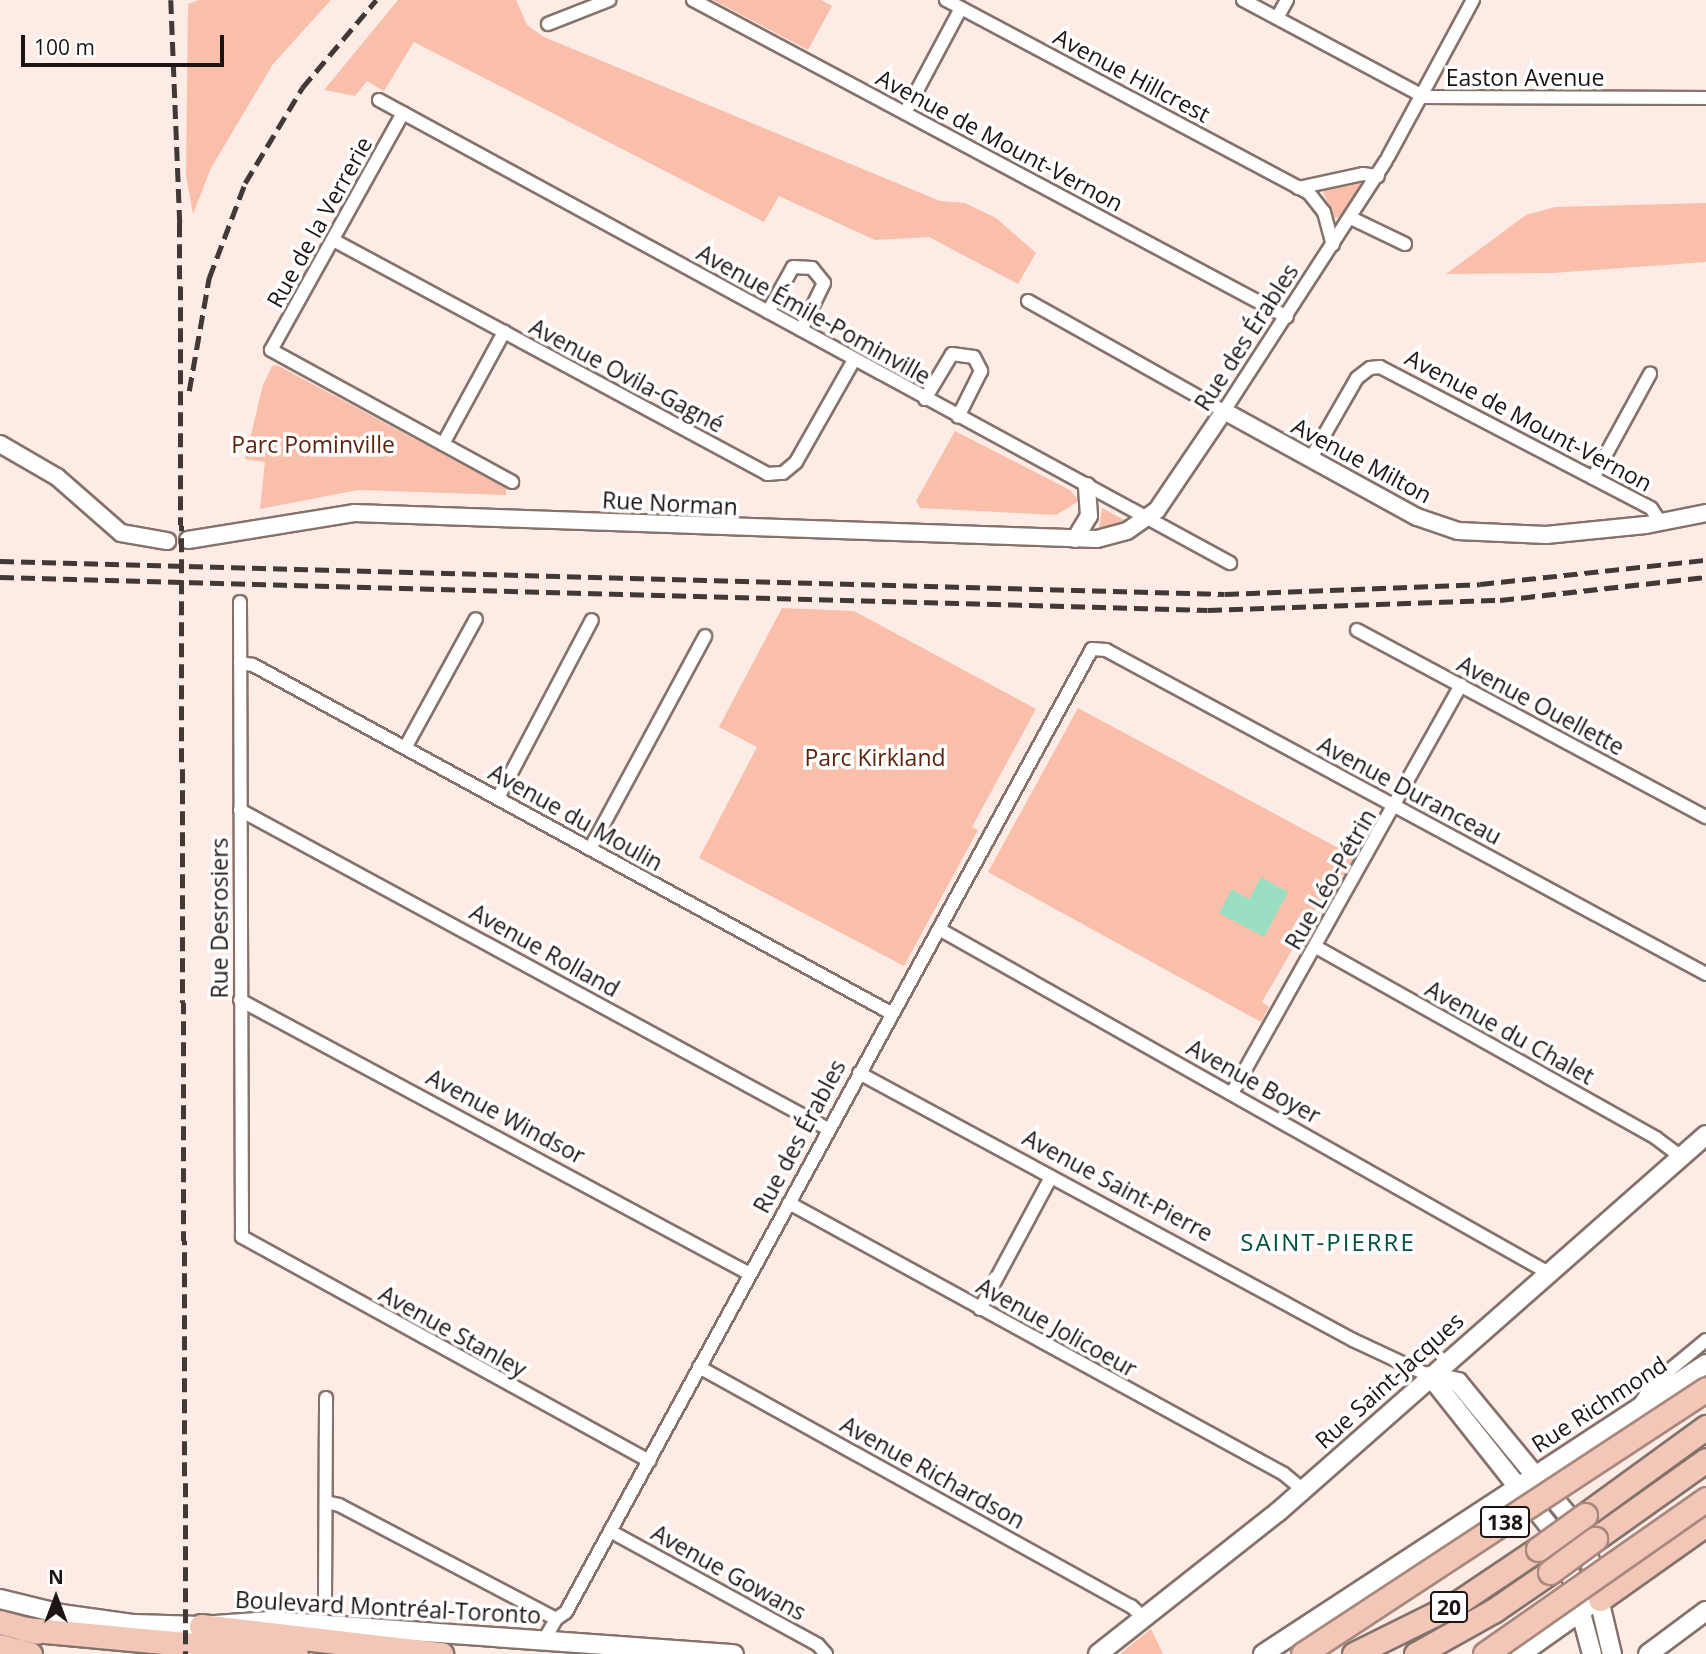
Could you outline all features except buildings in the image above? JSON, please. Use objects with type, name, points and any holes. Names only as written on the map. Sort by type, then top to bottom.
[{"type":"highway","name":"138","points":[[1303,1654],[1706,1389]]},
{"type":"highway","name":"20","points":[[1354,1654],[1459,1602],[1585,1516],[1706,1427]]},
{"type":"highway","name":"20","points":[[1416,1654],[1493,1611],[1706,1460]]},
{"type":"highway","points":[[1485,1654],[1706,1499]]},
{"type":"highway","points":[[1591,1604],[1706,1524]]},
{"type":"highway","points":[[0,1622],[124,1654]]},
{"type":"highway","points":[[201,1626],[441,1654]]},
{"type":"highway","points":[[24,1629],[296,1654]]},
{"type":"highway","points":[[0,1646],[30,1654]]},
{"type":"main road","name":"Rue Saint-Jacques","points":[[1098,1654],[1303,1490],[1547,1272],[1706,1135]]},
{"type":"main road","name":"Rue Richmond","points":[[1519,1486],[1706,1364]]},
{"type":"main road","name":"Avenue Saint-Pierre","points":[[1430,1376],[1458,1382],[1577,1530],[1591,1604],[1592,1654]]},
{"type":"main road","name":"Avenue Saint-Pierre","points":[[1430,1376],[1519,1486],[1560,1546],[1591,1604],[1612,1654]]},
{"type":"main road","points":[[1263,1654],[1519,1486]]},
{"type":"main road","name":"Boulevard Montréal-Toronto","points":[[0,1599],[88,1619],[201,1626],[263,1621],[734,1654]]},
{"type":"main road","points":[[1521,1654],[1591,1604]]},
{"type":"main road","points":[[1648,1654],[1706,1611]]},
{"type":"street","points":[[548,24],[609,0]]},
{"type":"street","name":"Avenue de Mount-Vernon","points":[[693,0],[1287,317]]},
{"type":"street","name":"Avenue Hillcrest","points":[[946,0],[1298,188],[1320,204],[1333,245]]},
{"type":"street","name":"Easton Avenue","points":[[1243,0],[1422,96],[1706,98]]},
{"type":"street","points":[[1277,18],[1287,0]]},
{"type":"street","name":"Rue des Érables","points":[[1147,518],[1167,499],[1378,176],[1473,0]]},
{"type":"street","points":[[905,113],[961,8]]},
{"type":"street","name":"Avenue Émile-Pominville","points":[[379,100],[1230,563]]},
{"type":"street","name":"Rue de la Verrerie","points":[[403,113],[335,240],[271,350],[443,444]]},
{"type":"street","points":[[1298,188],[1368,173],[1378,176]]},
{"type":"street","points":[[1351,218],[1405,244]]},
{"type":"street","name":"Avenue Ovila-Gagné","points":[[335,240],[772,475],[787,471],[796,461],[853,360]]},
{"type":"street","points":[[768,312],[793,267],[812,268],[824,283],[801,330]]},
{"type":"street","name":"Avenue Milton","points":[[1028,301],[1417,517],[1470,534],[1532,536],[1660,522],[1706,513]]},
{"type":"street","points":[[504,332],[443,444],[512,482]]},
{"type":"street","points":[[925,399],[949,356],[956,352],[969,355],[980,363],[981,371],[958,417]]},
{"type":"street","name":"Avenue de Mount-Vernon","points":[[1311,458],[1357,378],[1370,368],[1391,371],[1651,508],[1660,522]]},
{"type":"street","points":[[1593,478],[1650,374]]},
{"type":"street","points":[[0,444],[57,477],[121,533],[167,541]]},
{"type":"street","points":[[1075,539],[1089,516],[1087,486]]},
{"type":"street","name":"Rue Norman","points":[[188,540],[354,513],[1075,539],[1113,536],[1147,518]]},
{"type":"street","name":"Rue Desrosiers","points":[[240,602],[241,1233]]},
{"type":"street","points":[[405,748],[476,619]]},
{"type":"street","points":[[498,798],[592,620]]},
{"type":"street","name":"Avenue Ouellette","points":[[1357,630],[1706,817]]},
{"type":"street","points":[[590,849],[705,636]]},
{"type":"street","name":"Rue des Érables","points":[[544,1640],[556,1619],[566,1612],[1092,649]]},
{"type":"street","name":"Avenue Duranceau","points":[[1092,649],[1106,650],[1706,974]]},
{"type":"street","name":"Avenue du Moulin","points":[[240,663],[253,665],[891,1013]]},
{"type":"street","name":"Rue Léo-Pétrin","points":[[1232,1093],[1395,807],[1461,685]]},
{"type":"street","name":"Avenue Rolland","points":[[240,810],[828,1129]]},
{"type":"street","name":"Avenue Boyer","points":[[939,929],[1547,1272]]},
{"type":"street","name":"Avenue du Chalet","points":[[1315,947],[1656,1138],[1681,1157]]},
{"type":"street","name":"Avenue Windsor","points":[[240,1000],[750,1274]]},
{"type":"street","name":"Avenue Saint-Pierre","points":[[859,1073],[1430,1376]]},
{"type":"street","points":[[980,1309],[1051,1177]]},
{"type":"street","name":"Avenue Jolicoeur","points":[[789,1203],[1284,1474],[1303,1490]]},
{"type":"street","name":"Avenue Stanley","points":[[241,1233],[251,1244],[649,1461]]},
{"type":"street","points":[[1638,1408],[1654,1384],[1706,1340]]},
{"type":"street","name":"Avenue Richardson","points":[[699,1367],[1119,1599],[1144,1618]]},
{"type":"street","points":[[325,1599],[326,1398]]},
{"type":"street","points":[[326,1502],[339,1505],[556,1619]]},
{"type":"street","name":"Avenue Gowans","points":[[610,1531],[818,1645],[826,1654]]},
{"type":"green space","points":[[199,0],[331,0],[273,64],[211,168],[193,214],[186,176],[188,4]]},
{"type":"green space","points":[[398,0],[516,0],[527,25],[544,37],[940,201],[965,203],[996,218],[1036,253],[1018,284],[929,237],[875,240],[779,196],[764,222],[414,42],[384,91],[367,81],[355,96],[324,90]]},
{"type":"green space","points":[[713,0],[821,0],[832,6],[808,50]]},
{"type":"green space","points":[[1364,183],[1340,217],[1335,218],[1322,190]]},
{"type":"green space","points":[[1706,203],[1706,262],[1552,273],[1446,274],[1526,215],[1555,207]]},
{"type":"green space","name":"Parc Pominville","points":[[277,365],[506,488],[506,495],[358,490],[260,509],[265,462],[245,459],[263,385],[272,366]]},
{"type":"green space","points":[[955,431],[1070,490],[1079,501],[1056,515],[920,508],[916,501]]},
{"type":"green space","points":[[1102,508],[1126,521],[1099,529]]},
{"type":"green space","name":"Parc Kirkland","points":[[782,608],[854,611],[1036,709],[972,827],[978,830],[904,966],[699,858],[757,747],[719,727]]},
{"type":"green space","points":[[1078,708],[1355,857],[1344,876],[1337,872],[1262,1002],[1269,1007],[1261,1022],[988,872]]},
{"type":"green space","points":[[1151,1629],[1163,1654],[1120,1654]]},
{"type":"shaded area","points":[[1261,877],[1288,892],[1264,937],[1219,913],[1232,889],[1249,899]]},
{"type":"railway","points":[[171,0],[180,223],[186,1654]]},
{"type":"railway","points":[[189,391],[209,278],[245,183],[302,88],[376,0]]},
{"type":"railway","points":[[0,561],[1225,594],[1480,584],[1706,560]]},
{"type":"railway","points":[[0,577],[1208,610],[1500,600],[1706,577]]},
{"type":"district","name":"SAINT-PIERRE","points":[[1328,1242]]}]
